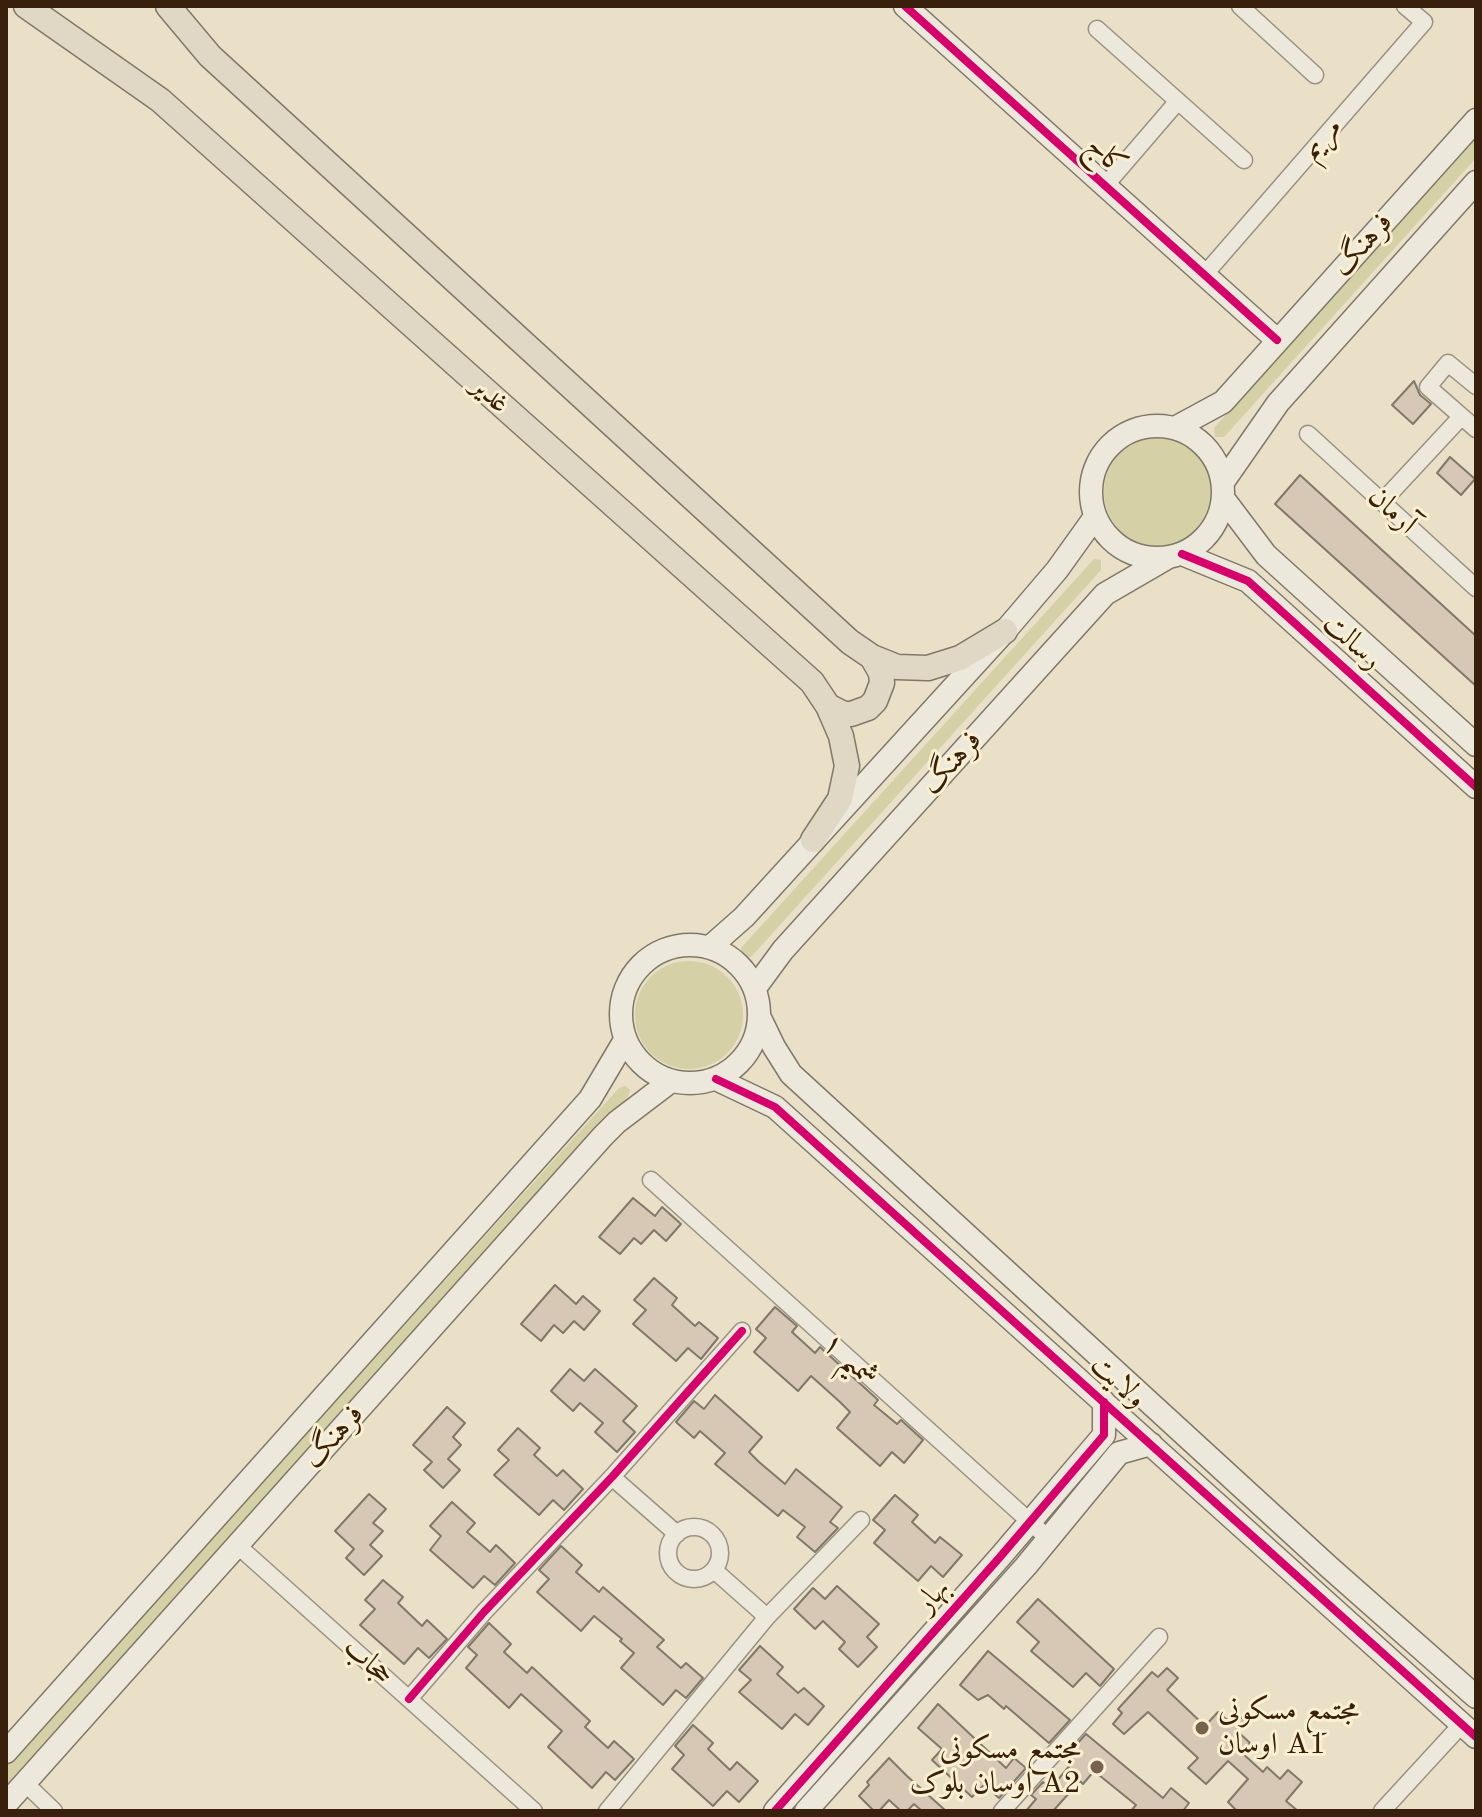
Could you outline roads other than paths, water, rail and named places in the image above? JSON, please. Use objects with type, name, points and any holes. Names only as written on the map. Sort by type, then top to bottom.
[{"type":"main road","name":"غدیر","points":[[26,6],[160,100],[812,682],[828,706],[844,751],[845,782],[840,799],[813,840]]},
{"type":"main road","name":"غدیر","points":[[168,6],[210,56],[850,642],[872,657],[897,667],[928,668],[960,658],[1005,631]]},
{"type":"main road","name":"کاج","points":[[905,6],[1277,340]]},
{"type":"main road","name":"فرهنگ","points":[[1175,428],[1223,402],[1476,120]]},
{"type":"main road","name":"فرهنگ","points":[[1223,490],[1278,403],[1476,182]]},
{"type":"main road","points":[[1161,426],[1175,428],[1201,443],[1211,454],[1223,490],[1215,525],[1206,537],[1175,556],[1138,556],[1124,550],[1102,531],[1095,517],[1090,488],[1098,460],[1107,448],[1131,431],[1161,426]]},
{"type":"main road","name":"رسالت","points":[[1223,490],[1266,555],[1476,745]]},
{"type":"main road","name":"فرهنگ","points":[[710,947],[744,917],[1005,631],[1057,570],[1095,517]]},
{"type":"main road","name":"فرهنگ","points":[[755,988],[783,950],[1105,594],[1175,556]]},
{"type":"main road","name":"رسالت","points":[[1175,556],[1248,581],[1476,787]]},
{"type":"main road","points":[[828,706],[851,714],[868,708],[875,701],[882,683],[881,673],[872,657]]},
{"type":"main road","points":[[678,945],[710,947],[737,962],[755,988],[760,1018],[751,1048],[742,1061],[716,1079],[686,1084],[656,1075],[643,1066],[625,1040],[621,1025],[623,994],[638,967],[663,949],[678,945]]},
{"type":"main road","name":"ولایت","points":[[760,1018],[791,1074],[1317,1556],[1476,1697]]},
{"type":"main road","name":"فرهنگ","points":[[6,1752],[590,1099],[625,1040]]},
{"type":"main road","name":"ولایت","points":[[716,1079],[775,1107],[1469,1730]]},
{"type":"main road","name":"فرهنگ","points":[[6,1804],[603,1136],[671,1081]]},
{"type":"main road","name":"بهار","points":[[775,1811],[1104,1435],[1104,1402]]},
{"type":"main road","name":"بهار","points":[[806,1811],[1049,1539],[1119,1453],[1151,1444]]},
{"type":"street","points":[[1241,6],[1253,17],[1263,6]]},
{"type":"street","points":[[1241,6],[1315,75]]},
{"type":"street","name":"مریم","points":[[1205,274],[1424,22],[1405,6]]},
{"type":"street","points":[[1097,29],[1244,160]]},
{"type":"street","points":[[1104,187],[1178,101]]},
{"type":"street","points":[[1476,386],[1448,363],[1428,387],[1476,429]]},
{"type":"street","points":[[1382,502],[1461,417]]},
{"type":"street","name":"آرمان","points":[[1308,434],[1476,588]]},
{"type":"street","name":"شمیم ۱","points":[[651,1180],[1049,1539]]},
{"type":"street","points":[[409,1699],[484,1612],[612,1477],[742,1331]]},
{"type":"street","points":[[612,1477],[677,1534]]},
{"type":"street","points":[[607,1811],[767,1617],[861,1520]]},
{"type":"street","points":[[688,1528],[701,1528],[712,1534],[719,1545],[720,1558],[714,1570],[698,1579],[680,1575],[673,1568],[668,1550],[677,1534],[688,1528]]},
{"type":"street","name":"حجاب","points":[[237,1545],[534,1811]]},
{"type":"street","points":[[714,1570],[767,1617]]},
{"type":"street","points":[[1002,1811],[1159,1637]]},
{"type":"street","points":[[1382,1811],[1469,1730]]},
{"type":"street","points":[[25,1783],[54,1811]]},
{"type":"place","name":"مجتمع مسکونی اوسان A1","points":[[1202,1728]]},
{"type":"place","name":"مجتمع مسکونی اوسان بلوک A2","points":[[1097,1767]]}]
